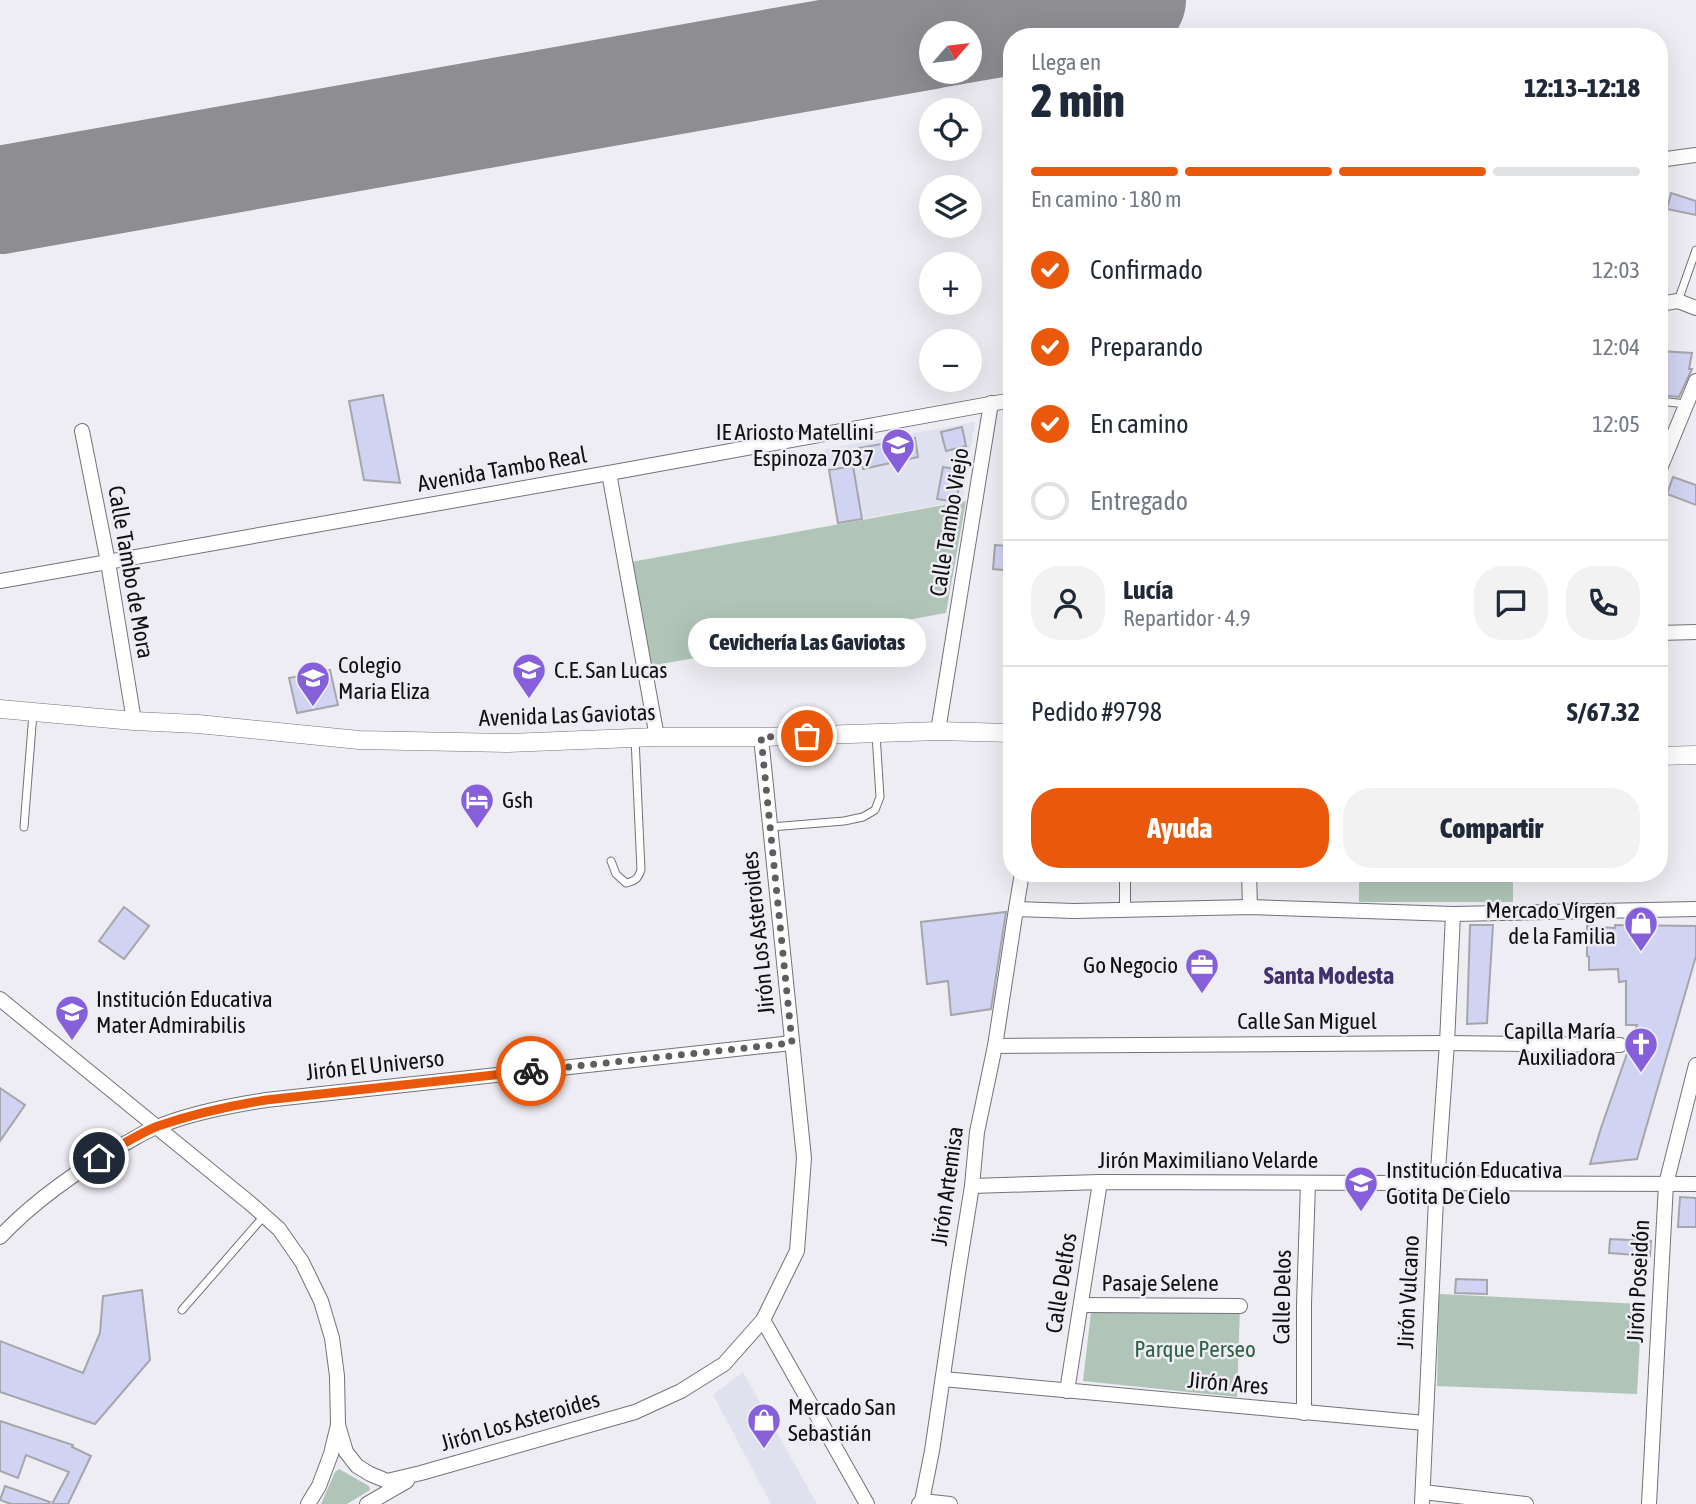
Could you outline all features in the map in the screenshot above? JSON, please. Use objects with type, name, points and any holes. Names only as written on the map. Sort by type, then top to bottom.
[{"type":"street","points":[[1668,159],[1696,155]]},
{"type":"street","points":[[1668,303],[1678,301],[1696,308]]},
{"type":"street","points":[[1668,449],[1696,381]]},
{"type":"street","name":"Avenida Tambo Real","points":[[0,581],[1003,401]]},
{"type":"street","name":"Calle Tambo Viejo","points":[[938,731],[991,403]]},
{"type":"street","name":"Calle Tambo de Mora","points":[[82,431],[108,562],[134,721]]},
{"type":"street","points":[[609,473],[657,737]]},
{"type":"street","points":[[1668,633],[1696,632]]},
{"type":"street","name":"Avenida Las Gaviotas","points":[[0,709],[359,740],[507,743],[938,731],[1003,733]]},
{"type":"street","name":"Jirón Los Asteroides","points":[[421,1474],[635,1412],[681,1391],[724,1364],[763,1321],[797,1251],[804,1158],[761,737]]},
{"type":"street","points":[[1668,756],[1696,755]]},
{"type":"street","name":"Jirón Artemisa","points":[[921,1503],[932,1451],[972,1186],[976,1132],[995,1046],[1020,882]]},
{"type":"street","points":[[1125,882],[1125,910]]},
{"type":"street","points":[[1249,882],[1250,907]]},
{"type":"street","points":[[1016,909],[1074,911],[1250,907],[1453,914],[1696,909]]},
{"type":"street","name":"Jirón Vulcano","points":[[1422,1498],[1436,1183],[1447,1043],[1453,914]]},
{"type":"street","points":[[0,999],[279,1229],[302,1262],[321,1301],[332,1338],[337,1376],[338,1425],[319,1486],[308,1504]]},
{"type":"street","name":"Jirón El Universo","points":[[0,1237],[23,1213],[99,1158],[155,1127],[198,1114],[266,1100],[792,1043]]},
{"type":"street","name":"Calle San Miguel","points":[[995,1046],[1447,1043],[1620,1045]]},
{"type":"street","name":"Jirón Poseidón","points":[[1649,1504],[1667,1184],[1696,1065]]},
{"type":"street","name":"Jirón Maximiliano Velarde","points":[[972,1186],[1100,1182],[1696,1184]]},
{"type":"street","name":"Calle Delfos","points":[[1067,1391],[1100,1182]]},
{"type":"street","name":"Calle Delos","points":[[1304,1413],[1308,1183]]},
{"type":"street","name":"Pasaje Selene","points":[[1080,1305],[1240,1306]]},
{"type":"street","points":[[763,1321],[867,1504]]},
{"type":"street","name":"Jirón Ares","points":[[943,1379],[1424,1423]]},
{"type":"street","points":[[338,1425],[346,1452],[357,1466],[370,1474],[387,1481],[421,1474]]},
{"type":"street","points":[[367,1504],[421,1474]]},
{"type":"street","points":[[1422,1498],[1526,1504]]},
{"type":"street","points":[[921,1503],[950,1504]]},
{"type":"lane","points":[[1678,301],[1696,250]]},
{"type":"lane","points":[[1668,402],[1686,404]]},
{"type":"lane","points":[[24,828],[33,713]]},
{"type":"lane","points":[[771,827],[844,821],[863,817],[874,810],[880,797],[876,734]]},
{"type":"lane","points":[[611,861],[616,874],[626,883],[634,882],[639,877],[641,870],[635,738]]},
{"type":"lane","points":[[182,1310],[264,1216]]},
{"type":"shaded area","name":"IE Ariosto Matellini Espinoza 7037","points":[[975,422],[962,501],[837,523],[825,449]]},
{"type":"shaded area","name":"Mercado San Sebastián","points":[[743,1372],[817,1504],[771,1504],[713,1395]]},
{"type":"green space","points":[[966,501],[946,613],[650,666],[631,562]]},
{"type":"green space","points":[[1359,882],[1513,882],[1513,902],[1359,902]]},
{"type":"green space","points":[[1439,1294],[1642,1304],[1637,1394],[1437,1386]]},
{"type":"green space","name":"Parque Perseo","points":[[1092,1304],[1240,1307],[1237,1397],[1083,1381]]},
{"type":"green space","points":[[339,1469],[369,1486],[370,1490],[347,1504],[321,1504],[335,1472]]},
{"type":"building","points":[[1671,193],[1696,201],[1696,215],[1668,209]]},
{"type":"building","points":[[1668,352],[1692,353],[1689,369],[1692,369],[1679,397],[1668,396]]},
{"type":"building","points":[[383,395],[400,483],[364,480],[349,401]]},
{"type":"building","points":[[962,427],[966,446],[946,451],[941,432]]},
{"type":"building","points":[[915,438],[918,457],[863,469],[859,448]]},
{"type":"building","points":[[853,466],[862,519],[838,523],[829,470]]},
{"type":"building","points":[[943,467],[962,470],[956,502],[937,499]]},
{"type":"building","points":[[1673,477],[1696,485],[1696,505],[1668,494]]},
{"type":"building","points":[[995,545],[1003,546],[1003,570],[993,569]]},
{"type":"building","points":[[330,670],[338,705],[297,713],[289,678]]},
{"type":"building","points":[[124,907],[149,926],[124,959],[99,941]]},
{"type":"building","points":[[1006,912],[991,1009],[951,1015],[948,981],[927,984],[921,922]]},
{"type":"building","points":[[1470,925],[1493,925],[1487,1023],[1467,1024]]},
{"type":"building","name":"Capilla María Auxiliadora","points":[[1615,925],[1696,926],[1696,956],[1637,1159],[1590,1164],[1637,1025],[1626,1025],[1626,981],[1619,982],[1618,969],[1589,970],[1587,926],[1615,928]]},
{"type":"building","points":[[0,1088],[25,1105],[0,1141]]},
{"type":"building","points":[[1680,1197],[1696,1198],[1696,1227],[1678,1227]]},
{"type":"building","points":[[1610,1239],[1651,1241],[1650,1256],[1609,1253]]},
{"type":"building","points":[[1456,1279],[1487,1280],[1487,1294],[1455,1293]]},
{"type":"building","points":[[142,1290],[150,1360],[95,1424],[0,1392],[0,1341],[83,1373],[100,1333],[103,1296]]},
{"type":"building","points":[[0,1421],[73,1445],[72,1447],[91,1456],[68,1504],[52,1504],[69,1472],[26,1455],[18,1478],[0,1471]]},
{"type":"building","points":[[5,1486],[50,1502],[11,1504],[0,1500]]},
{"type":"taxiway","points":[[875,45],[900,30],[921,11],[925,0]]},
{"type":"taxiway","points":[[960,0],[982,17],[997,23]]},
{"type":"runway","points":[[982,26],[1132,0]]},
{"type":"runway","points":[[0,200],[919,37]]},
{"type":"way so far","points":[[531,1071],[792,1043],[761,737],[807,736]]},
{"type":"place","name":"IE Ariosto Matellini Espinoza 7037","points":[[898,475]]},
{"type":"place","name":"C.E. San Lucas","points":[[529,700]]},
{"type":"place","name":"Colegio Maria Eliza","points":[[313,708]]},
{"type":"place","name":"Cevichería Las Gaviotas","points":[[807,736]]},
{"type":"place","name":"Gsh","points":[[477,830]]},
{"type":"place","name":"Mercado Vírgen de la Familia","points":[[1641,953]]},
{"type":"place","name":"Go Negocio","points":[[1202,995]]},
{"type":"place","name":"Institución Educativa Mater Admirabilis","points":[[72,1042]]},
{"type":"place","name":"Capilla María Auxiliadora","points":[[1641,1074]]},
{"type":"place","name":"Institución Educativa Gotita De Cielo","points":[[1361,1213]]},
{"type":"place","name":"Mercado San Sebastián","points":[[764,1450]]},
{"type":"district","name":"Santa Modesta","points":[[1329,975]]},
{"type":"route","points":[[99,1158],[155,1127],[236,1105],[531,1071]]}]
